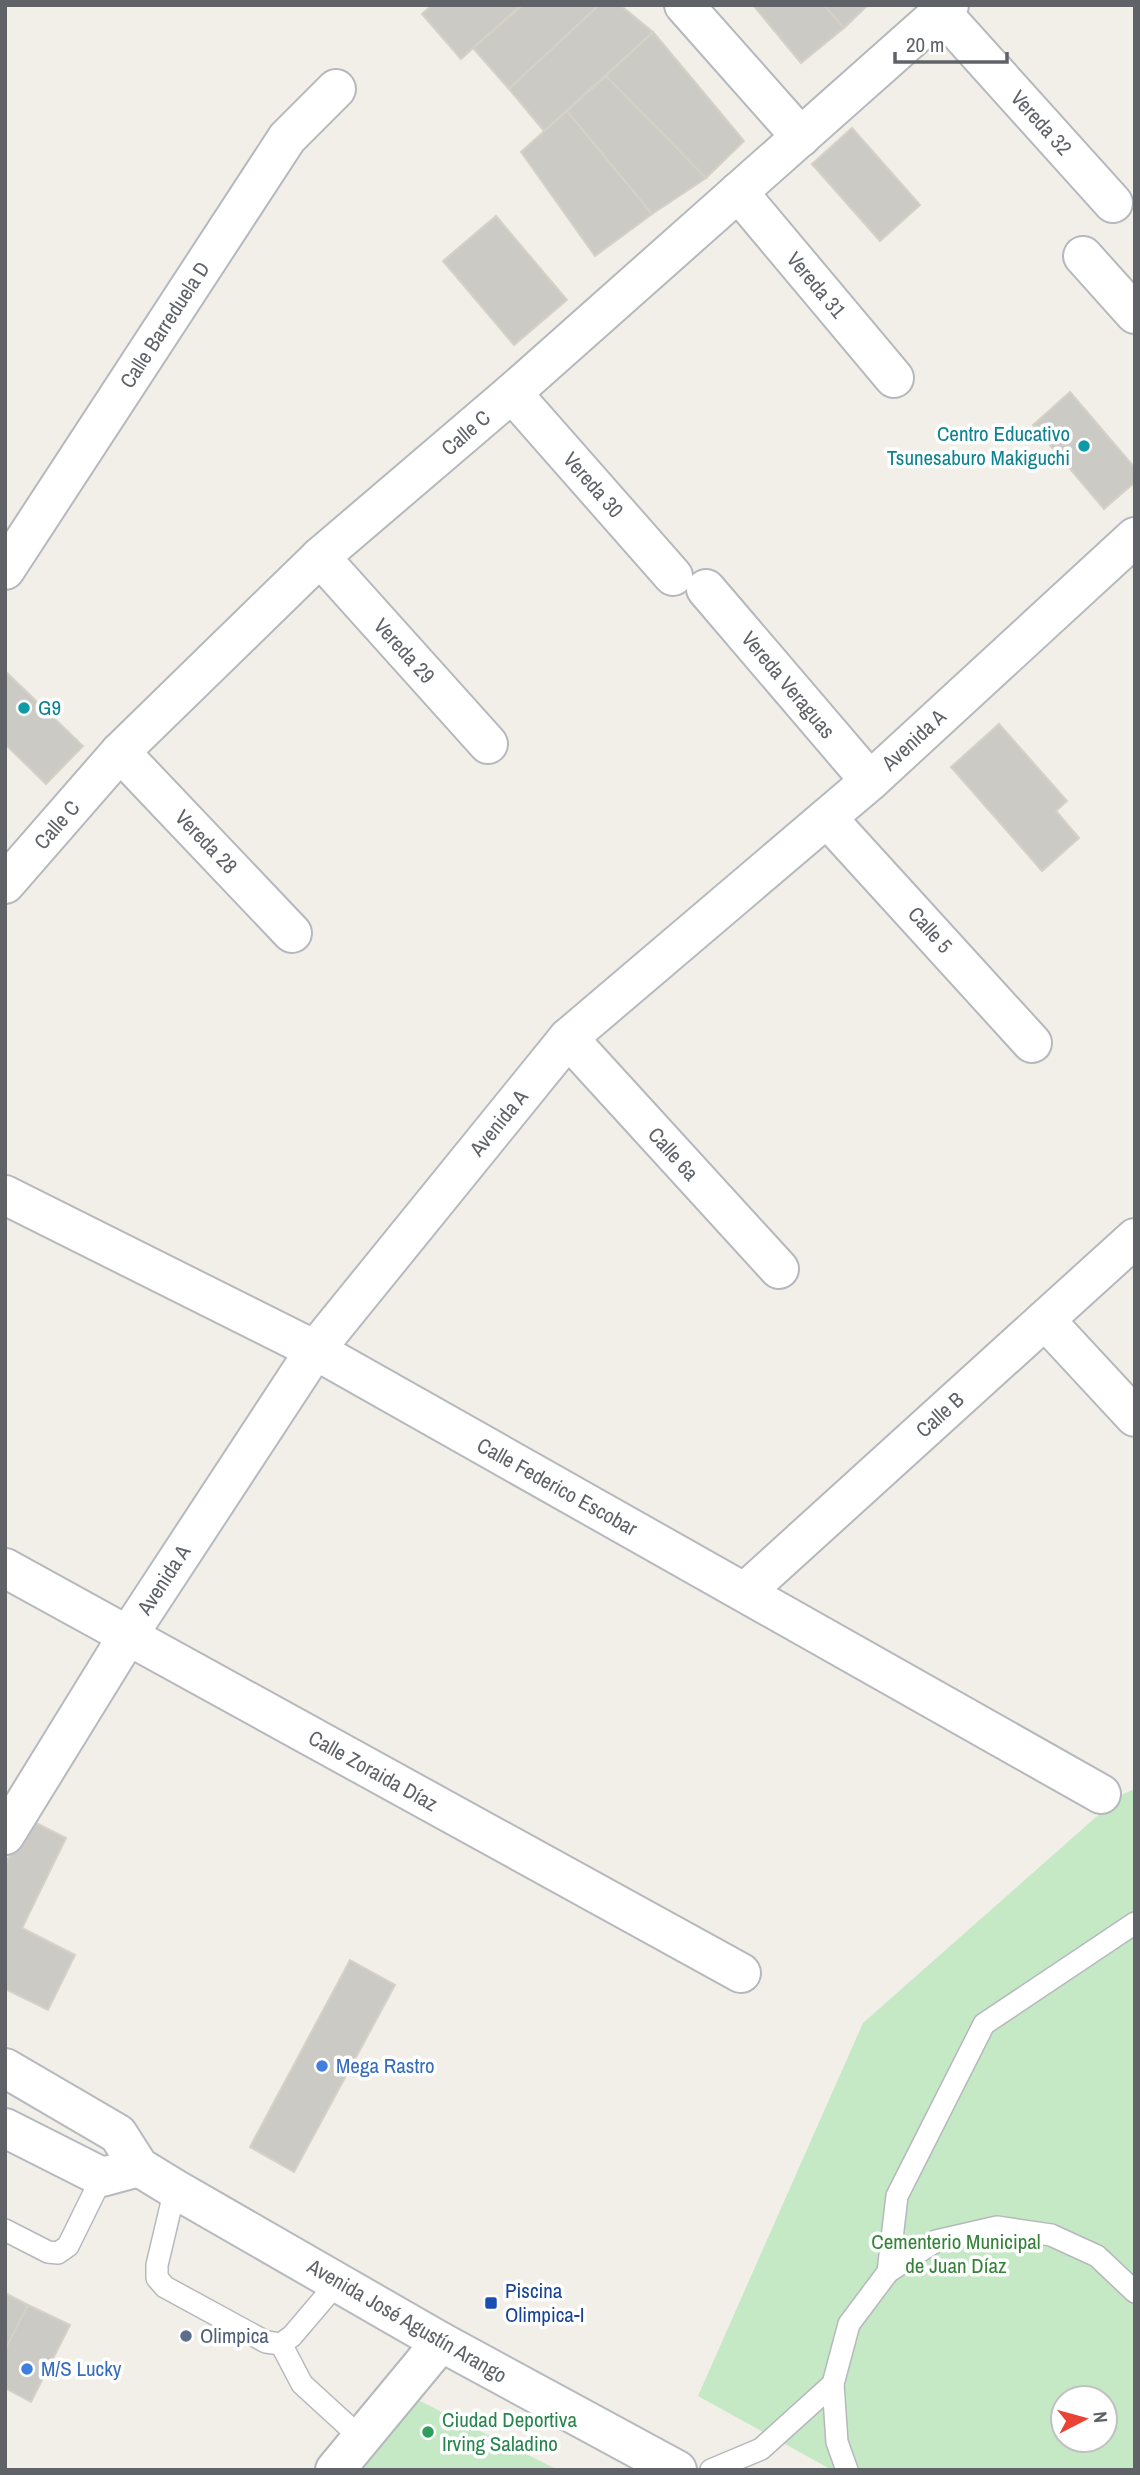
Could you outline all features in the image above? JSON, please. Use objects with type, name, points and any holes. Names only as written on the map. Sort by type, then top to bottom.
[{"type":"street","points":[[684,5],[801,137]]},
{"type":"street","name":"Calle C","points":[[5,884],[120,752],[320,557],[512,393],[946,9]]},
{"type":"street","name":"Vereda 32","points":[[946,9],[1113,203]]},
{"type":"street","name":"Calle Barreduela D","points":[[5,570],[287,138],[335,89]]},
{"type":"street","name":"Vereda 31","points":[[738,192],[894,378]]},
{"type":"street","points":[[1083,256],[1135,314]]},
{"type":"street","name":"Vereda 30","points":[[512,393],[690,583]]},
{"type":"street","name":"Avenida A","points":[[5,1835],[127,1637],[315,1350],[568,1038],[870,781],[1135,537]]},
{"type":"street","name":"Vereda 29","points":[[320,557],[488,744]]},
{"type":"street","name":"Vereda Veraguas","points":[[690,583],[870,781]]},
{"type":"street","name":"Vereda 28","points":[[120,752],[292,933]]},
{"type":"street","name":"Calle 5","points":[[827,818],[1032,1043]]},
{"type":"street","name":"Calle 6a","points":[[568,1038],[779,1269]]},
{"type":"street","name":"Calle Federico Escobar","points":[[5,1195],[315,1350],[1101,1794]]},
{"type":"street","name":"Calle B","points":[[745,1592],[1135,1238]]},
{"type":"street","points":[[1045,1320],[1135,1418]]},
{"type":"street","name":"Calle Zoraida Díaz","points":[[5,1569],[741,1973]]},
{"type":"street","name":"Avenida José Agustín Arango","points":[[5,2068],[118,2134],[139,2167],[175,2189],[441,2342],[673,2469]]},
{"type":"street","points":[[5,2128],[102,2177],[139,2167]]},
{"type":"street","points":[[335,2470],[441,2342]]},
{"type":"lane","points":[[888,2272],[897,2196],[984,2024],[1135,1923]]},
{"type":"lane","points":[[5,2231],[48,2252],[58,2253],[68,2246],[102,2177]]},
{"type":"lane","points":[[175,2189],[157,2265],[157,2278],[164,2287],[266,2342],[281,2344],[292,2336],[338,2282]]},
{"type":"lane","points":[[847,2470],[837,2442],[832,2384],[849,2324],[888,2272],[936,2241],[997,2227],[1051,2235],[1097,2256],[1135,2292]]},
{"type":"lane","points":[[281,2344],[302,2384],[361,2438]]},
{"type":"lane","points":[[711,2470],[761,2449],[832,2384]]},
{"type":"green space","name":"Cementerio Municipal de Juan Díaz","points":[[1135,1789],[1135,2470],[832,2470],[698,2396],[863,2023],[1121,1795]]},
{"type":"green space","name":"Ciudad Deportiva Irving Saladino","points":[[406,2394],[558,2470],[341,2470]]},
{"type":"building","points":[[432,5],[521,5],[461,59],[422,14]]},
{"type":"building","points":[[523,5],[599,5],[509,89],[473,48]]},
{"type":"building","points":[[599,5],[620,5],[653,32],[544,131],[509,89]]},
{"type":"building","points":[[753,5],[824,5],[844,28],[801,63]]},
{"type":"building","points":[[824,5],[868,5],[844,28]]},
{"type":"building","points":[[653,32],[744,141],[706,178],[606,76]]},
{"type":"building","points":[[606,76],[706,178],[652,214],[567,111]]},
{"type":"building","points":[[567,111],[652,214],[595,256],[521,152]]},
{"type":"building","points":[[852,128],[920,205],[880,241],[812,164]]},
{"type":"building","points":[[496,216],[567,300],[514,345],[443,261]]},
{"type":"building","name":"Centro Educativo Tsunesaburo Makiguchi","points":[[1070,392],[1135,468],[1135,482],[1104,509],[1033,425]]},
{"type":"building","name":"G9","points":[[5,671],[83,746],[46,784],[5,744]]},
{"type":"building","points":[[999,724],[1067,801],[1056,811],[1079,838],[1042,871],[951,767]]},
{"type":"building","points":[[28,1819],[66,1838],[22,1928],[75,1955],[48,2010],[5,1989],[5,1865]]},
{"type":"building","name":"Mega Rastro","points":[[350,1960],[395,1985],[294,2172],[250,2147]]},
{"type":"building","points":[[5,2293],[28,2305],[5,2350]]},
{"type":"building","name":"M/S Lucky","points":[[28,2305],[70,2325],[31,2402],[5,2388],[5,2350]]},
{"type":"place","name":"Centro Educativo Tsunesaburo Makiguchi","points":[[1084,446]]},
{"type":"place","name":"G9","points":[[24,708]]},
{"type":"place","name":"Mega Rastro","points":[[322,2066]]},
{"type":"place","name":"Piscina Olimpica-I","points":[[491,2303]]},
{"type":"place","name":"Olimpica","points":[[186,2336]]},
{"type":"place","name":"M/S Lucky","points":[[27,2369]]},
{"type":"place","name":"Ciudad Deportiva Irving Saladino","points":[[428,2432]]}]
